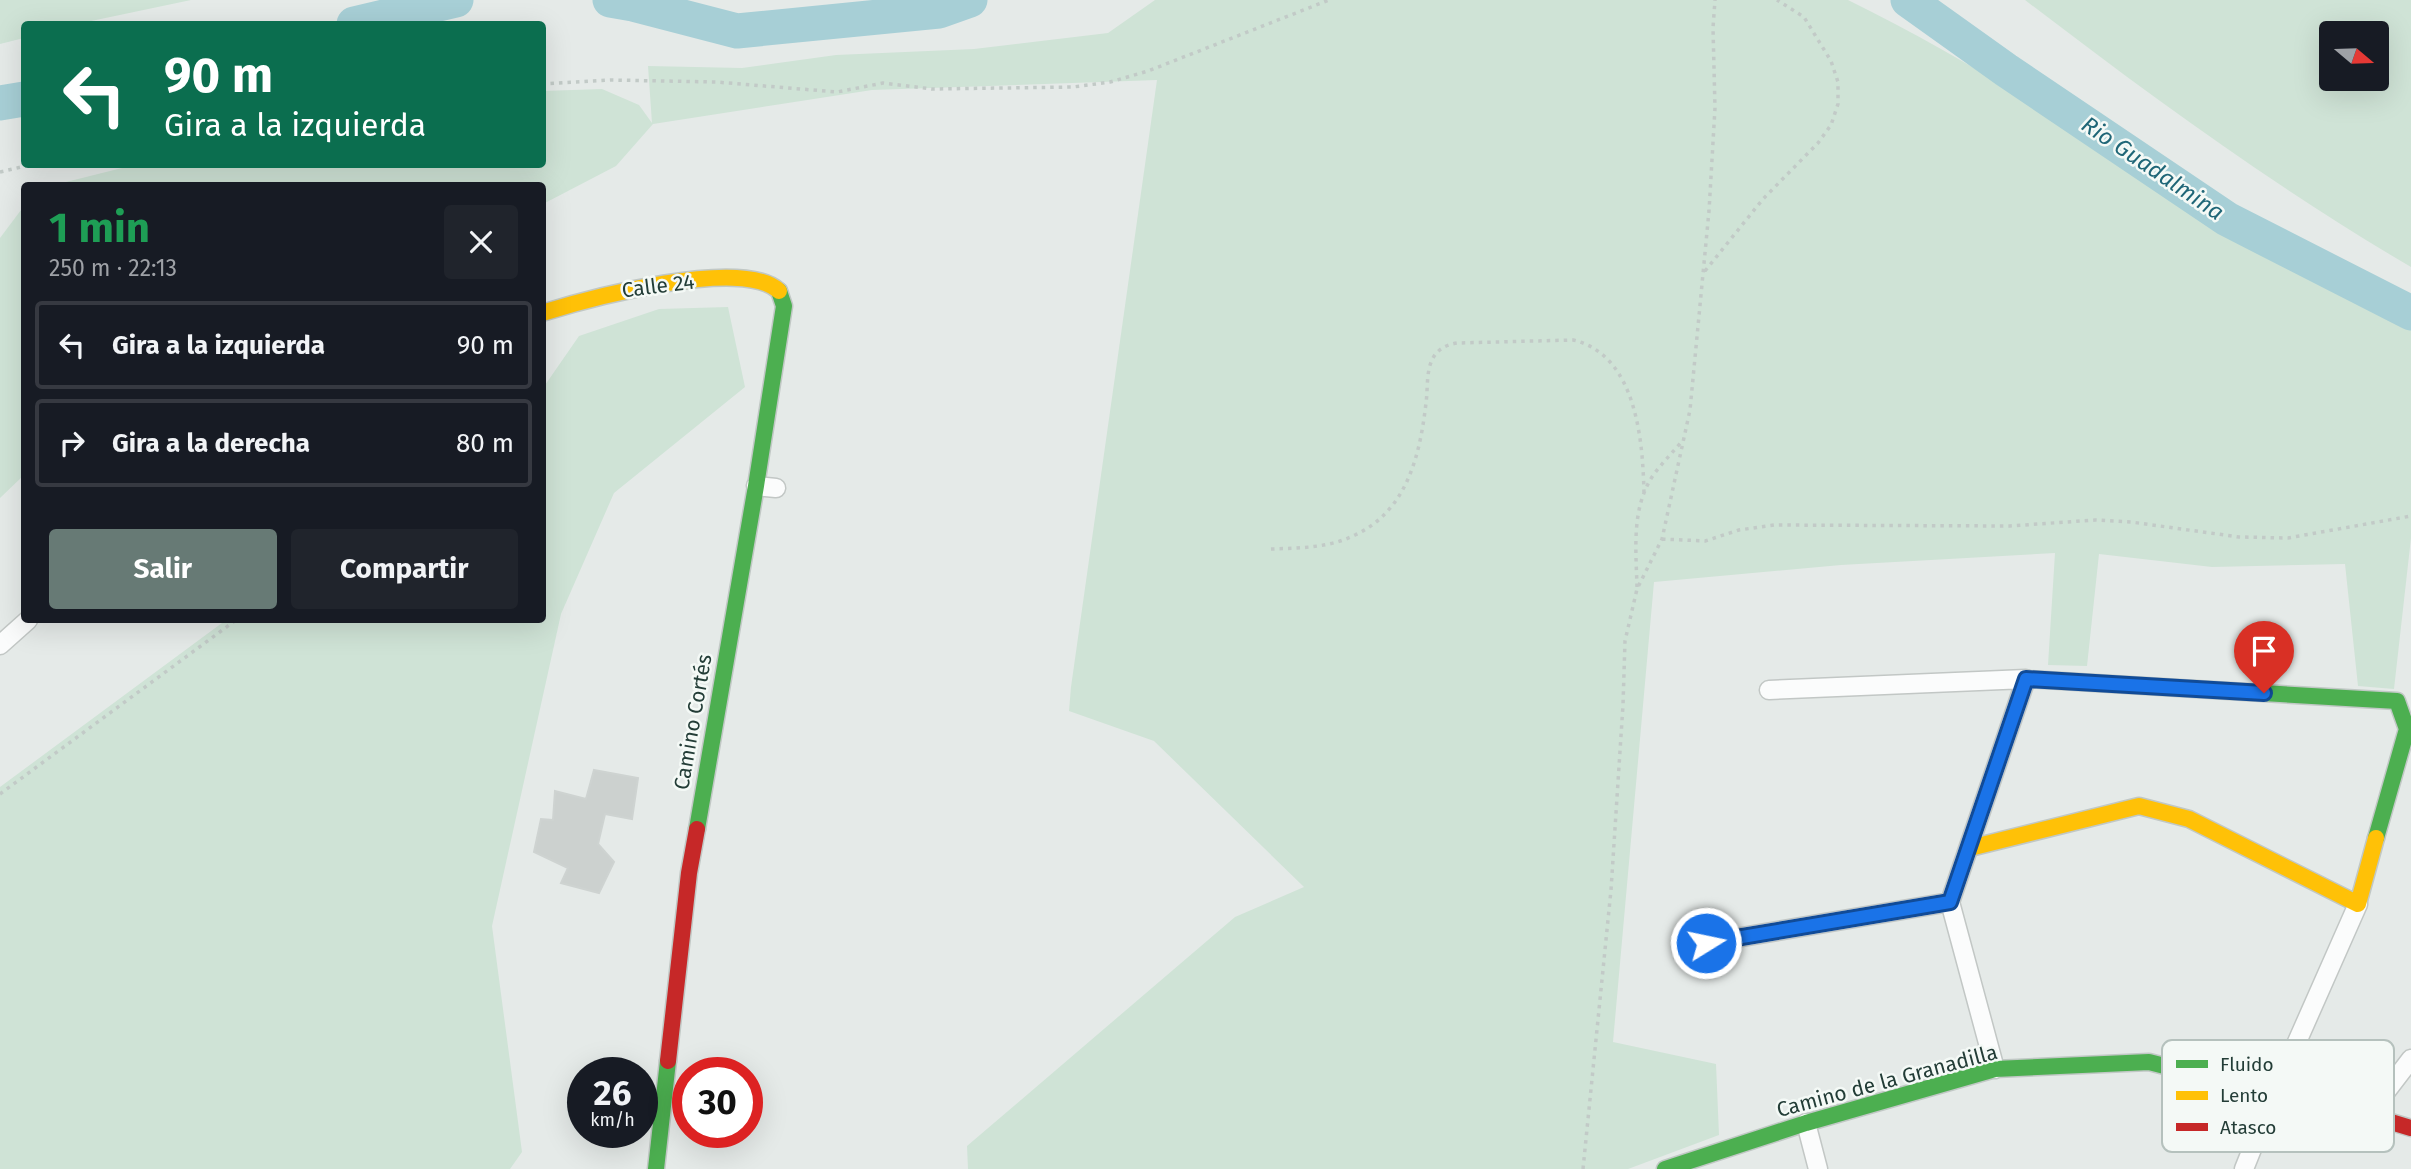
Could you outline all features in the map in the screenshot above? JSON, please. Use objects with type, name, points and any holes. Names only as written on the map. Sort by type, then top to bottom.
[{"type":"street","name":"Calle 24","points":[[546,312],[603,294],[675,280],[753,281],[766,282],[776,287]]},
{"type":"street","name":"Camino Cortés","points":[[656,1169],[689,873],[756,486],[784,306],[782,295],[776,287]]},
{"type":"street","points":[[756,486],[776,488]]},
{"type":"street","points":[[0,645],[25,623]]},
{"type":"street","points":[[1995,1069],[1950,902],[2026,679]]},
{"type":"street","points":[[1769,690],[2026,679],[2397,701],[2407,729],[2358,904],[2298,1040]]},
{"type":"street","points":[[1970,848],[2139,806],[2189,819],[2358,904]]},
{"type":"street","points":[[1706,943],[1950,902]]},
{"type":"street","points":[[2394,1081],[2411,1059]]},
{"type":"street","name":"Camino de la Granadilla","points":[[1665,1169],[1806,1123],[1995,1069],[2149,1062],[2162,1065]]},
{"type":"street","points":[[1806,1123],[1818,1169]]},
{"type":"street","name":"Camino de la Granadilla","points":[[2394,1123],[2411,1128]]},
{"type":"street","points":[[2244,1169],[2251,1152]]},
{"type":"path","points":[[546,84],[611,80],[716,82],[837,92],[883,83],[932,89],[1073,87],[1110,82],[1148,71],[1329,0]]},
{"type":"path","points":[[1637,589],[1662,539],[1690,410],[1715,108],[1713,28],[1716,0]]},
{"type":"path","points":[[1703,272],[1763,199],[1818,143],[1831,125],[1838,104],[1838,82],[1831,61],[1804,17],[1777,0]]},
{"type":"path","points":[[0,172],[21,167]]},
{"type":"path","points":[[1271,549],[1320,547],[1356,535],[1387,513],[1407,485],[1414,462],[1426,404],[1430,363],[1441,349],[1457,343],[1573,340],[1600,350],[1617,372],[1636,413],[1643,449],[1644,495]]},
{"type":"path","points":[[1583,1169],[1611,890],[1625,641],[1637,589],[1637,518],[1653,476],[1684,439]]},
{"type":"path","points":[[1662,539],[1705,541],[1739,530],[1774,525],[2010,526],[2095,520],[2131,522],[2239,537],[2288,538],[2411,516]]},
{"type":"path","points":[[0,793],[232,623]]},
{"type":"green space","points":[[0,0],[191,0],[91,21],[21,21],[21,39],[0,44]]},
{"type":"green space","points":[[1155,0],[1848,0],[1952,55],[2251,240],[2411,326],[2411,538],[2394,689],[2358,686],[2345,564],[2212,567],[2099,554],[2087,666],[2048,665],[2055,553],[1841,565],[1654,582],[1613,1042],[1716,1064],[1719,1135],[1628,1169],[968,1169],[967,1146],[1235,917],[1304,887],[1154,741],[1069,711],[1157,80],[872,90],[653,124],[616,166],[546,202],[546,182],[66,182],[122,168],[546,168],[546,91],[602,89],[639,105],[652,123],[648,66],[742,68],[836,55],[974,49],[1108,33]]},
{"type":"green space","points":[[2025,0],[2411,0],[2411,267],[2262,173]]},
{"type":"green space","points":[[21,210],[21,478],[0,498],[0,238]]},
{"type":"green space","points":[[728,307],[745,387],[614,493],[561,614],[492,926],[522,1152],[510,1169],[0,1169],[0,787],[222,623],[546,623],[546,384],[579,336],[659,309]]},
{"type":"building","points":[[594,770],[638,778],[632,819],[605,814],[598,844],[614,862],[599,893],[561,883],[568,868],[534,852],[541,819],[553,820],[555,791],[586,799]]},
{"type":"waterway","name":"Rio Guadalmina","points":[[367,21],[456,0]]},
{"type":"waterway","name":"Rio Guadalmina","points":[[610,0],[737,31],[939,11],[970,0]]},
{"type":"waterway","name":"Rio Guadalmina","points":[[1908,0],[2006,70],[2227,219],[2411,313]]},
{"type":"waterway","name":"Rio Guadalmina","points":[[0,103],[21,100]]},
{"type":"traffic: fast","points":[[697,829],[784,306],[779,291]]},
{"type":"traffic: fast","points":[[2026,679],[2397,701],[2407,729],[2376,838]]},
{"type":"traffic: fast","points":[[656,1169],[668,1061]]},
{"type":"traffic: fast","points":[[1665,1169],[1806,1123],[1995,1069],[2149,1062],[2162,1065]]},
{"type":"traffic: slow","points":[[546,312],[627,291],[700,279],[760,281],[779,291]]},
{"type":"traffic: slow","points":[[1970,848],[2139,806],[2189,819],[2358,904],[2376,838]]},
{"type":"traffic: jam","points":[[668,1061],[689,873],[697,829]]},
{"type":"traffic: jam","points":[[2394,1123],[2411,1128]]},
{"type":"route","points":[[1706,943],[1950,902],[2026,679],[2264,693]]}]
